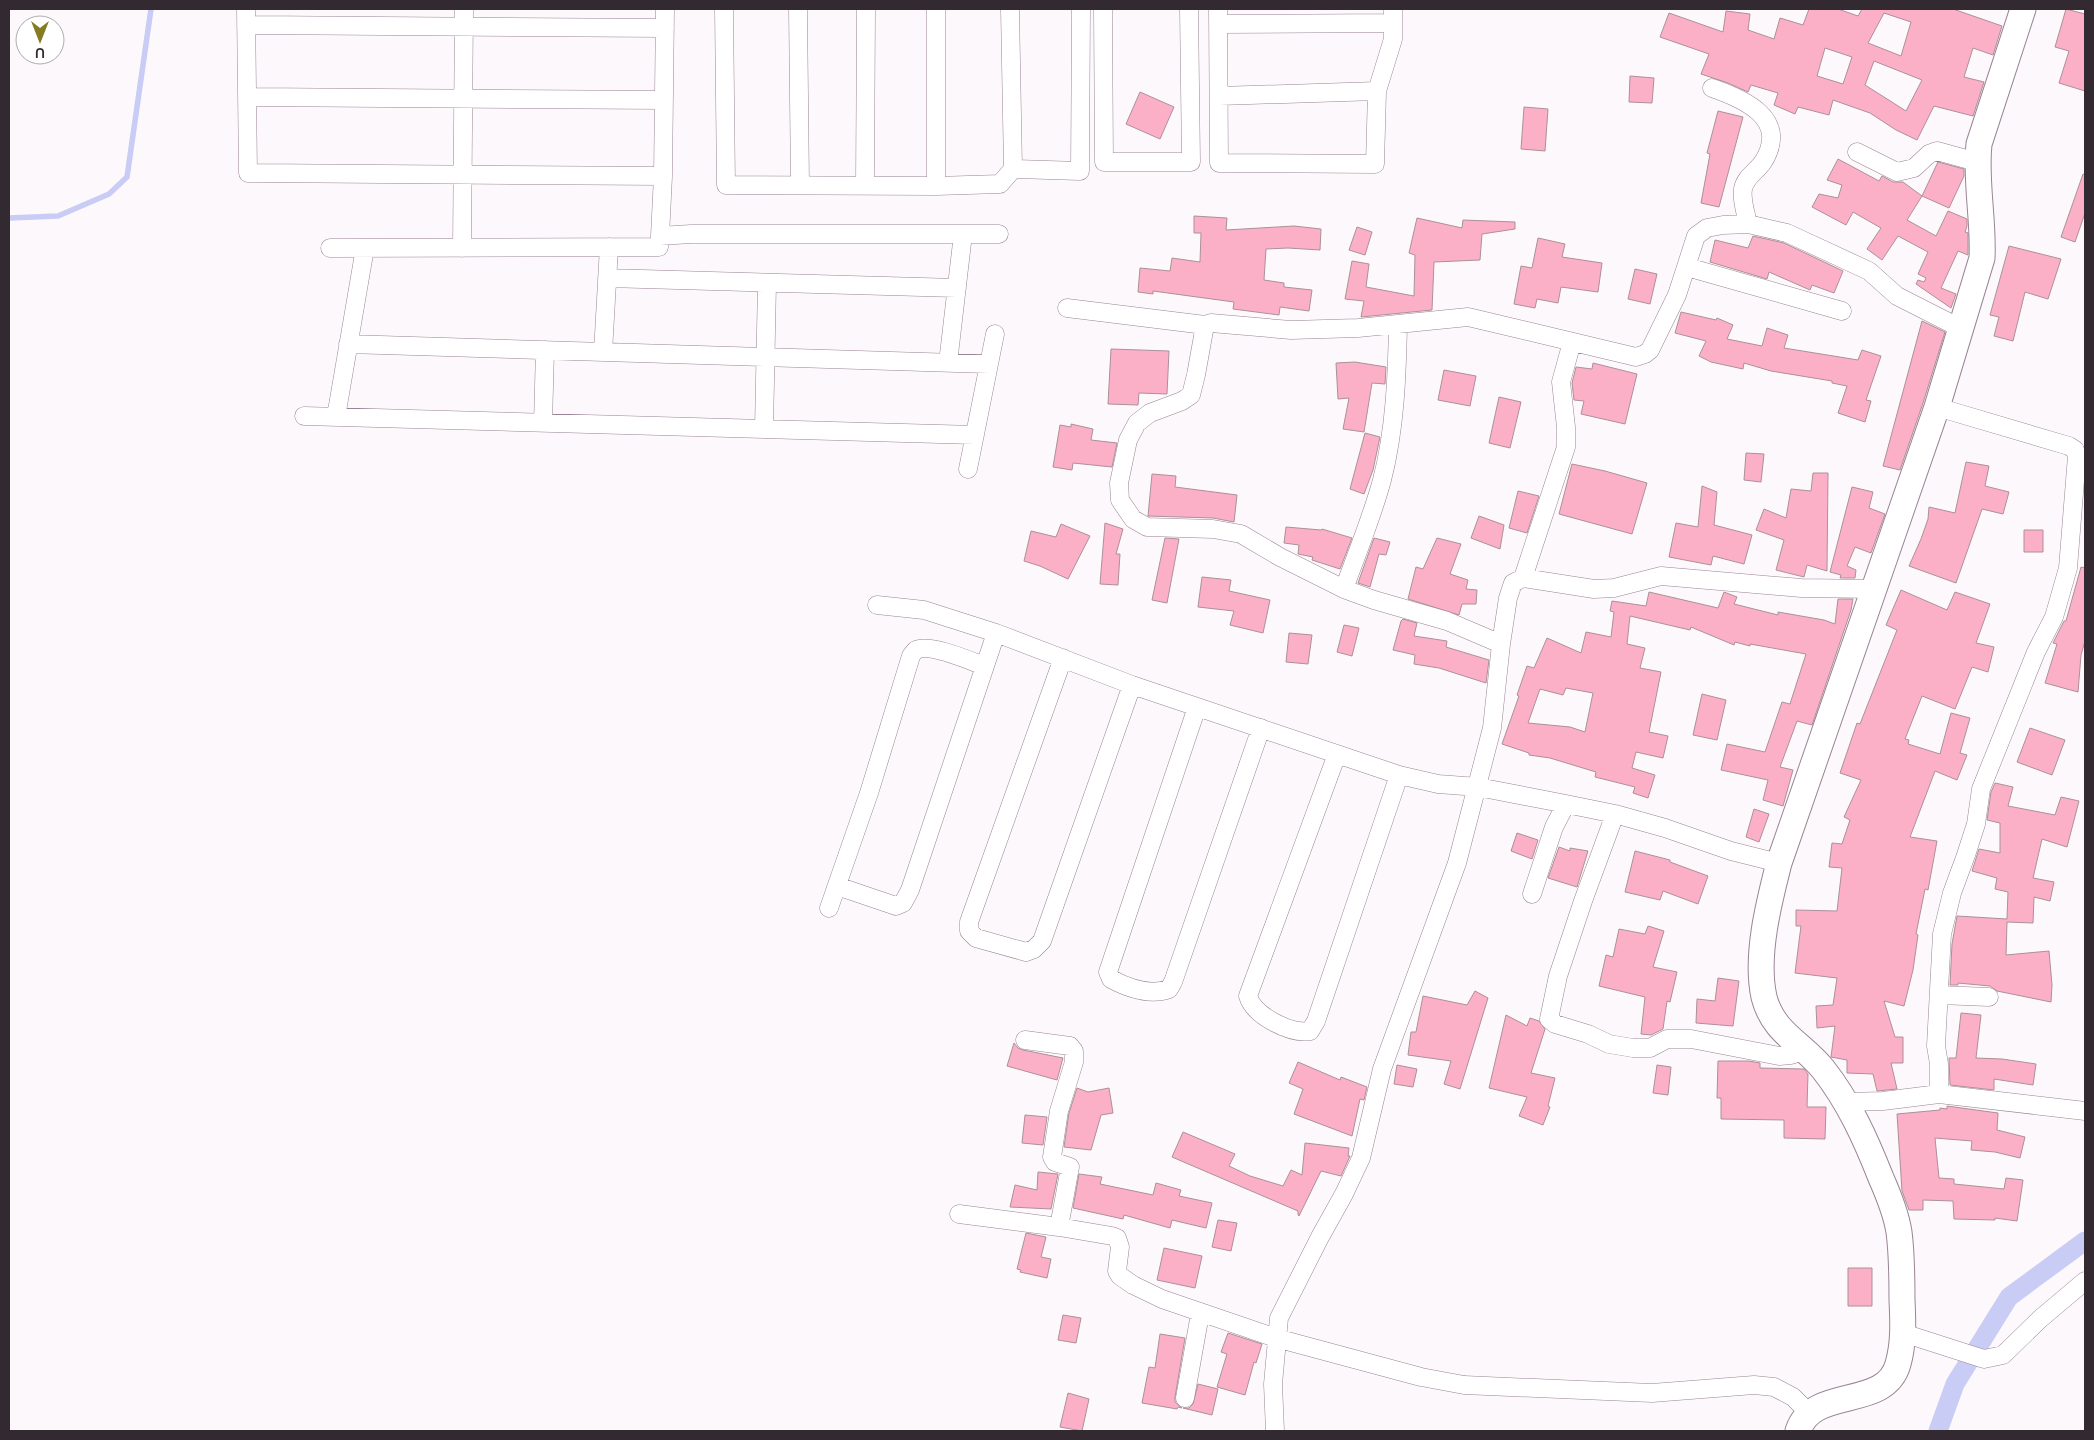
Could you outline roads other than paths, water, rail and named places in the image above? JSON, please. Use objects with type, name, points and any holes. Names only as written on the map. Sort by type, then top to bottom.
[{"type":"main road","points":[[1804,1422],[1831,1402],[1877,1390],[1888,1383],[1898,1365],[1903,1333],[1899,1231],[1892,1204],[1846,1102],[1821,1067],[1779,1028],[1768,1008],[1763,988],[1763,937],[1768,904],[1779,863],[1937,407],[1982,258],[1983,236],[1977,162],[1979,144],[2023,9]]},
{"type":"street","points":[[330,248],[659,247],[664,176],[665,9]]},
{"type":"street","points":[[724,9],[726,185],[936,186],[1000,184],[1014,169],[1010,9]]},
{"type":"street","points":[[798,9],[800,185]]},
{"type":"street","points":[[865,185],[866,9]]},
{"type":"street","points":[[936,9],[936,186]]},
{"type":"street","points":[[1014,169],[1080,171],[1081,9]]},
{"type":"street","points":[[1103,9],[1104,162],[1191,162],[1189,9]]},
{"type":"street","points":[[1218,16],[1393,16],[1393,38],[1377,91],[1375,164],[1219,163],[1218,16]]},
{"type":"street","points":[[664,176],[248,173],[246,17],[464,18],[665,28]]},
{"type":"street","points":[[462,248],[464,18]]},
{"type":"street","points":[[1712,88],[1740,98],[1754,108],[1770,128],[1772,137],[1768,152],[1743,189],[1748,224]]},
{"type":"street","points":[[1219,96],[1377,91]]},
{"type":"street","points":[[247,97],[664,100]]},
{"type":"street","points":[[1857,152],[1898,172],[1914,168],[1929,154],[1937,151],[1977,162]]},
{"type":"street","points":[[1066,308],[1205,325],[1211,323],[1291,330],[1358,328],[1468,317],[1636,357],[1646,354],[1650,350],[1677,295],[1696,236],[1707,228],[1748,224],[1787,232],[1860,266],[1869,271],[1898,296],[1960,328]]},
{"type":"street","points":[[948,363],[963,234]]},
{"type":"street","points":[[660,236],[999,234]]},
{"type":"street","points":[[603,352],[609,247]]},
{"type":"street","points":[[336,417],[365,248]]},
{"type":"street","points":[[1687,267],[1842,311]]},
{"type":"street","points":[[608,278],[956,288]]},
{"type":"street","points":[[764,429],[767,282]]},
{"type":"street","points":[[1344,589],[1382,479],[1393,406],[1398,324]]},
{"type":"street","points":[[1205,325],[1191,394],[1182,401],[1150,413],[1137,423],[1128,440],[1119,483],[1120,500],[1133,519],[1146,527],[1213,529],[1241,534],[1280,557],[1344,589],[1374,600],[1447,621],[1501,644]]},
{"type":"street","points":[[968,469],[995,334]]},
{"type":"street","points":[[1523,578],[1566,447],[1566,427],[1561,382],[1572,342]]},
{"type":"street","points":[[348,344],[989,364]]},
{"type":"street","points":[[543,423],[545,350]]},
{"type":"street","points":[[1937,407],[2069,446],[2075,450],[2077,456],[2068,568],[2054,617],[2036,652],[1981,789],[1976,824],[1952,893],[1942,934],[1936,1046],[1939,1064],[1939,1094]]},
{"type":"street","points":[[304,416],[975,435]]},
{"type":"street","points":[[1275,1431],[1273,1384],[1279,1318],[1344,1194],[1360,1158],[1382,1070],[1457,863],[1492,728],[1501,644],[1508,598],[1513,583],[1523,578],[1594,589],[1614,588],[1661,576],[1801,588],[1875,589]]},
{"type":"street","points":[[877,605],[924,610],[996,633],[1132,685],[1399,776],[1438,784],[1478,787],[1615,814],[1665,828],[1731,851],[1779,863]]},
{"type":"street","points":[[837,886],[896,906],[903,903],[910,890],[996,633]]},
{"type":"street","points":[[830,908],[869,793],[911,656],[915,650],[922,648],[952,653],[984,666]]},
{"type":"street","points":[[1063,658],[970,922],[970,932],[976,938],[1026,952],[1034,949],[1042,941],[1132,685]]},
{"type":"street","points":[[1197,707],[1108,972],[1111,979],[1140,991],[1162,991],[1169,989],[1173,982],[1261,728]]},
{"type":"street","points":[[1337,754],[1248,996],[1250,1004],[1261,1013],[1292,1031],[1310,1031],[1316,1021],[1399,776]]},
{"type":"street","points":[[1532,894],[1554,827],[1566,804]]},
{"type":"street","points":[[1615,814],[1582,901],[1558,976],[1549,1019],[1555,1024],[1588,1034],[1609,1044],[1633,1048],[1650,1048],[1667,1039],[1675,1038],[1691,1039],[1778,1056],[1804,1051]]},
{"type":"street","points":[[1940,995],[1989,997]]},
{"type":"street","points":[[1025,1040],[1070,1046],[1074,1051],[1074,1062],[1059,1110],[1052,1157],[1056,1162],[1070,1167],[1059,1227]]},
{"type":"street","points":[[1846,1102],[1883,1101],[1939,1094],[2085,1111]]},
{"type":"street","points":[[959,1214],[1059,1227],[1118,1238],[1120,1247],[1117,1266],[1120,1276],[1162,1300],[1179,1304],[1200,1314],[1276,1338],[1421,1377],[1464,1385],[1652,1394],[1754,1385],[1774,1387],[1793,1397],[1804,1422]]},
{"type":"street","points":[[1903,1333],[1975,1357],[2003,1356],[2040,1319],[2085,1281]]},
{"type":"street","points":[[1185,1398],[1200,1314]]},
{"type":"waterway","points":[[9,218],[58,216],[109,194],[127,177],[151,9]]},
{"type":"waterway","points":[[1938,1431],[1955,1384],[2009,1297],[2085,1241]]}]
